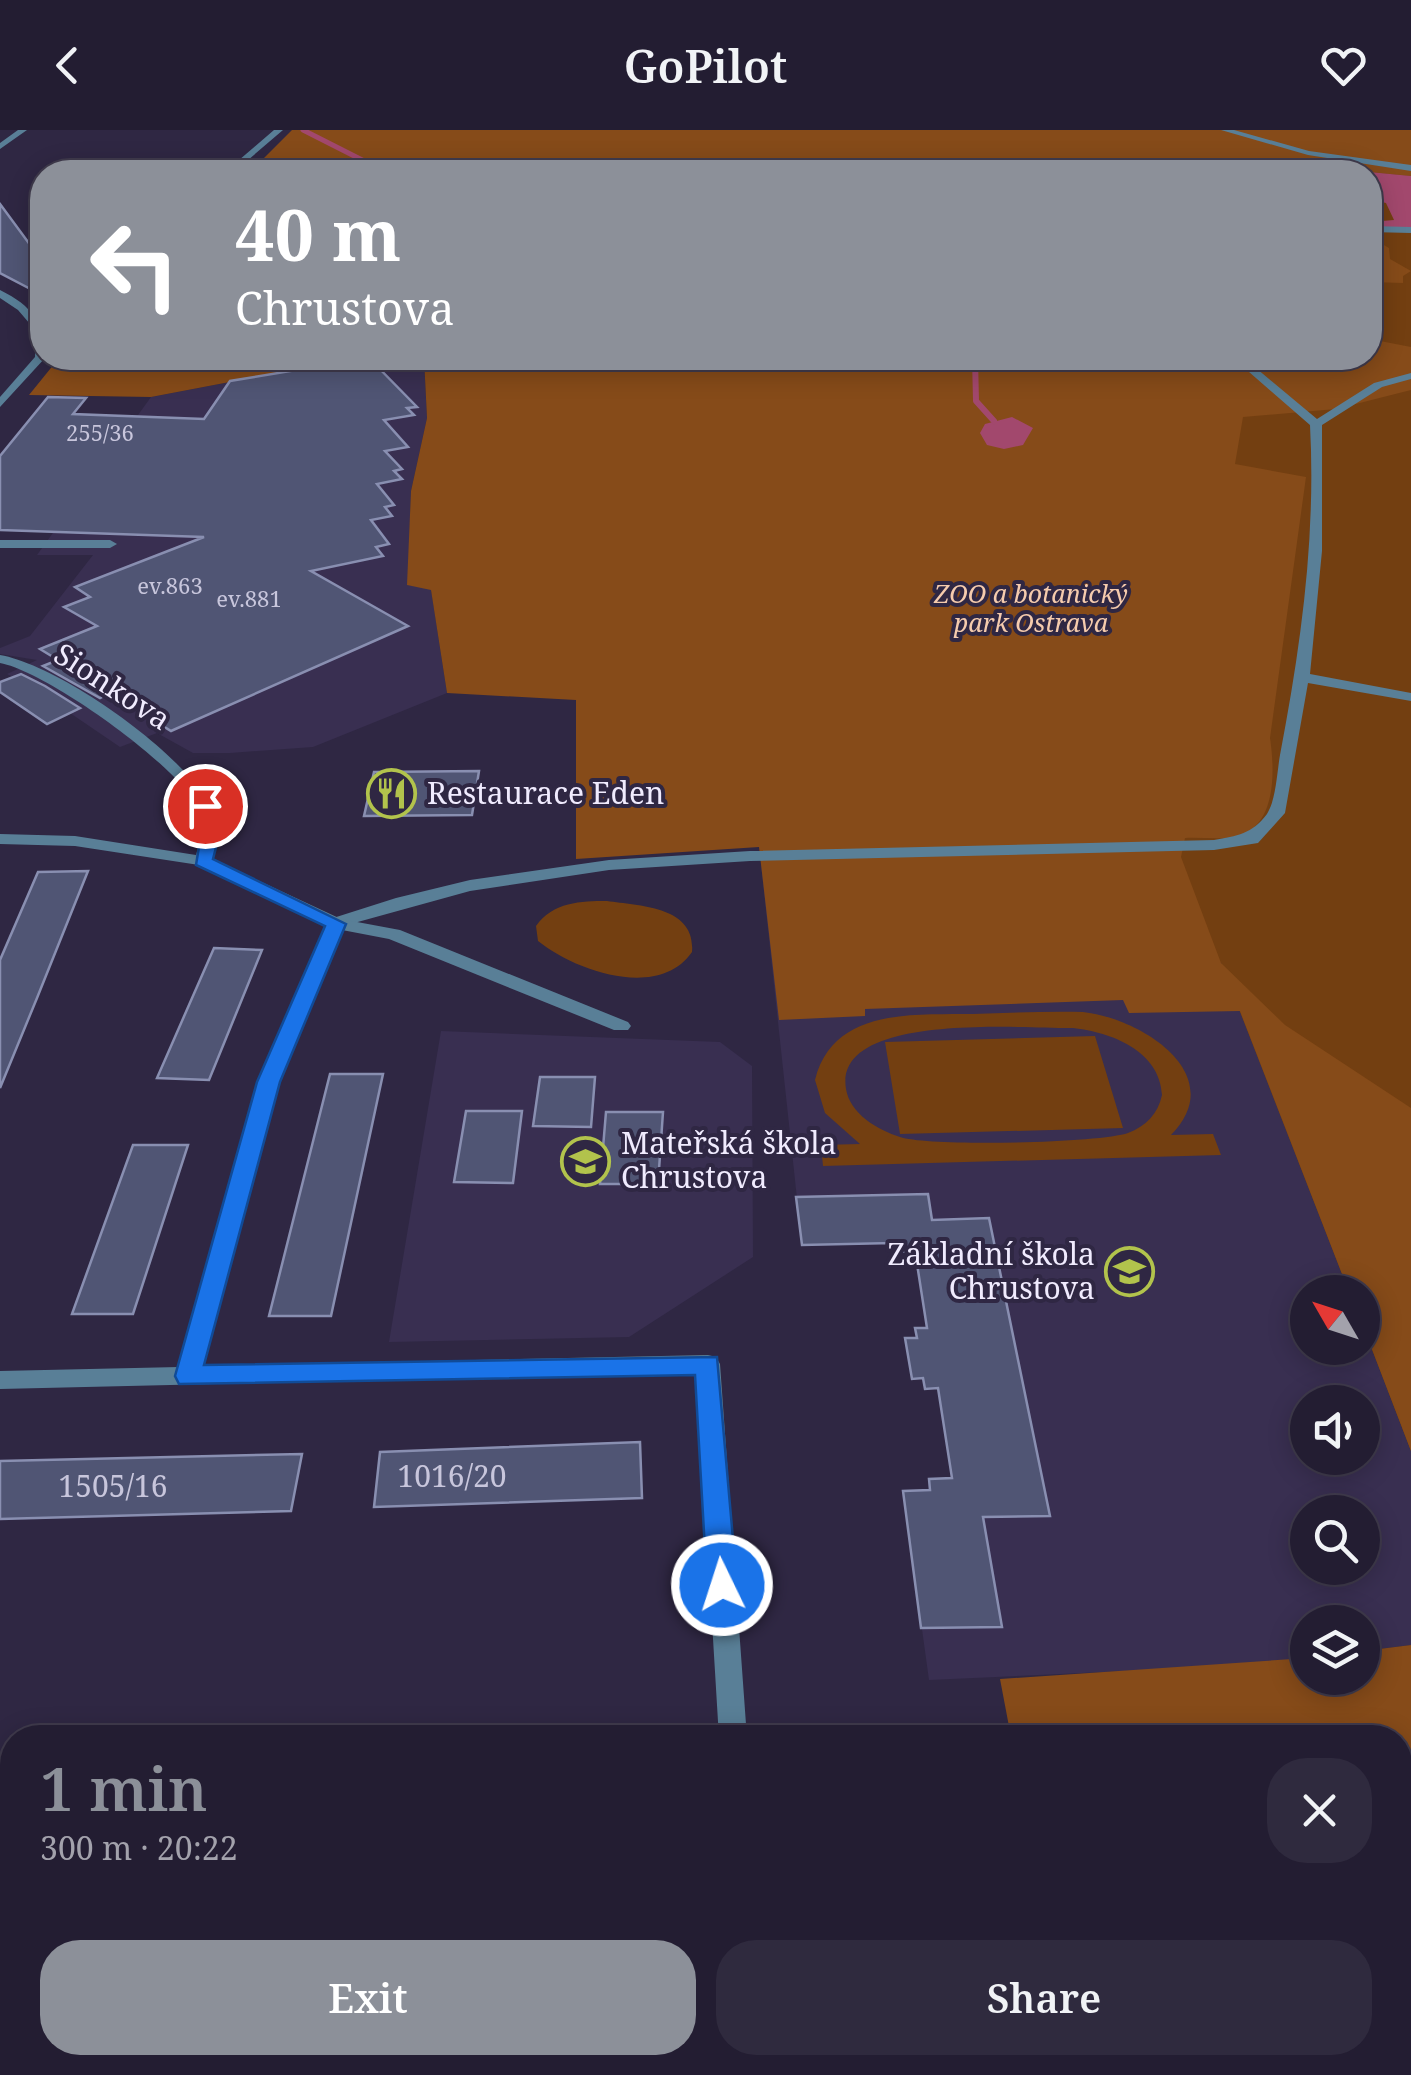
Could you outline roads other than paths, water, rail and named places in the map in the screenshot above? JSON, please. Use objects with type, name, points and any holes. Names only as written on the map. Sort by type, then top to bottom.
[{"type":"street","points":[[0,146],[23,130]]},
{"type":"street","points":[[243,160],[279,130]]},
{"type":"street","points":[[1225,130],[1308,153],[1356,160]]},
{"type":"street","points":[[1382,164],[1411,168]]},
{"type":"street","points":[[1382,229],[1411,230]]},
{"type":"street","points":[[0,293],[30,317]]},
{"type":"street","points":[[0,404],[30,369]]},
{"type":"street","points":[[188,1376],[268,1082],[336,924],[382,906],[616,865],[760,855],[1214,844],[1252,839],[1277,814],[1302,678],[1309,633],[1319,462],[1316,424],[1252,370]]},
{"type":"street","points":[[1316,424],[1378,385],[1411,376]]},
{"type":"street","points":[[0,544],[110,544]]},
{"type":"street","name":"Sionkova","points":[[0,660],[18,662],[158,751],[205,806],[211,828],[203,861]]},
{"type":"street","points":[[1302,678],[1411,696]]},
{"type":"street","points":[[0,862],[5,839],[75,840],[203,861],[336,924],[394,934],[621,1026]]},
{"type":"street","points":[[0,1380],[708,1364],[732,1725]]},
{"type":"waterway","points":[[303,130],[362,160]]},
{"type":"waterway","points":[[975,370],[976,401],[994,421]]},
{"type":"place","name":"Restaurace Eden","points":[[392,794]]},
{"type":"place","name":"Mateřská škola Chrustova","points":[[586,1161]]},
{"type":"place","name":"Základní škola Chrustova","points":[[1130,1272]]},
{"type":"park label","name":"ZOO a botanický park Ostrava","points":[[1031,608]]}]
